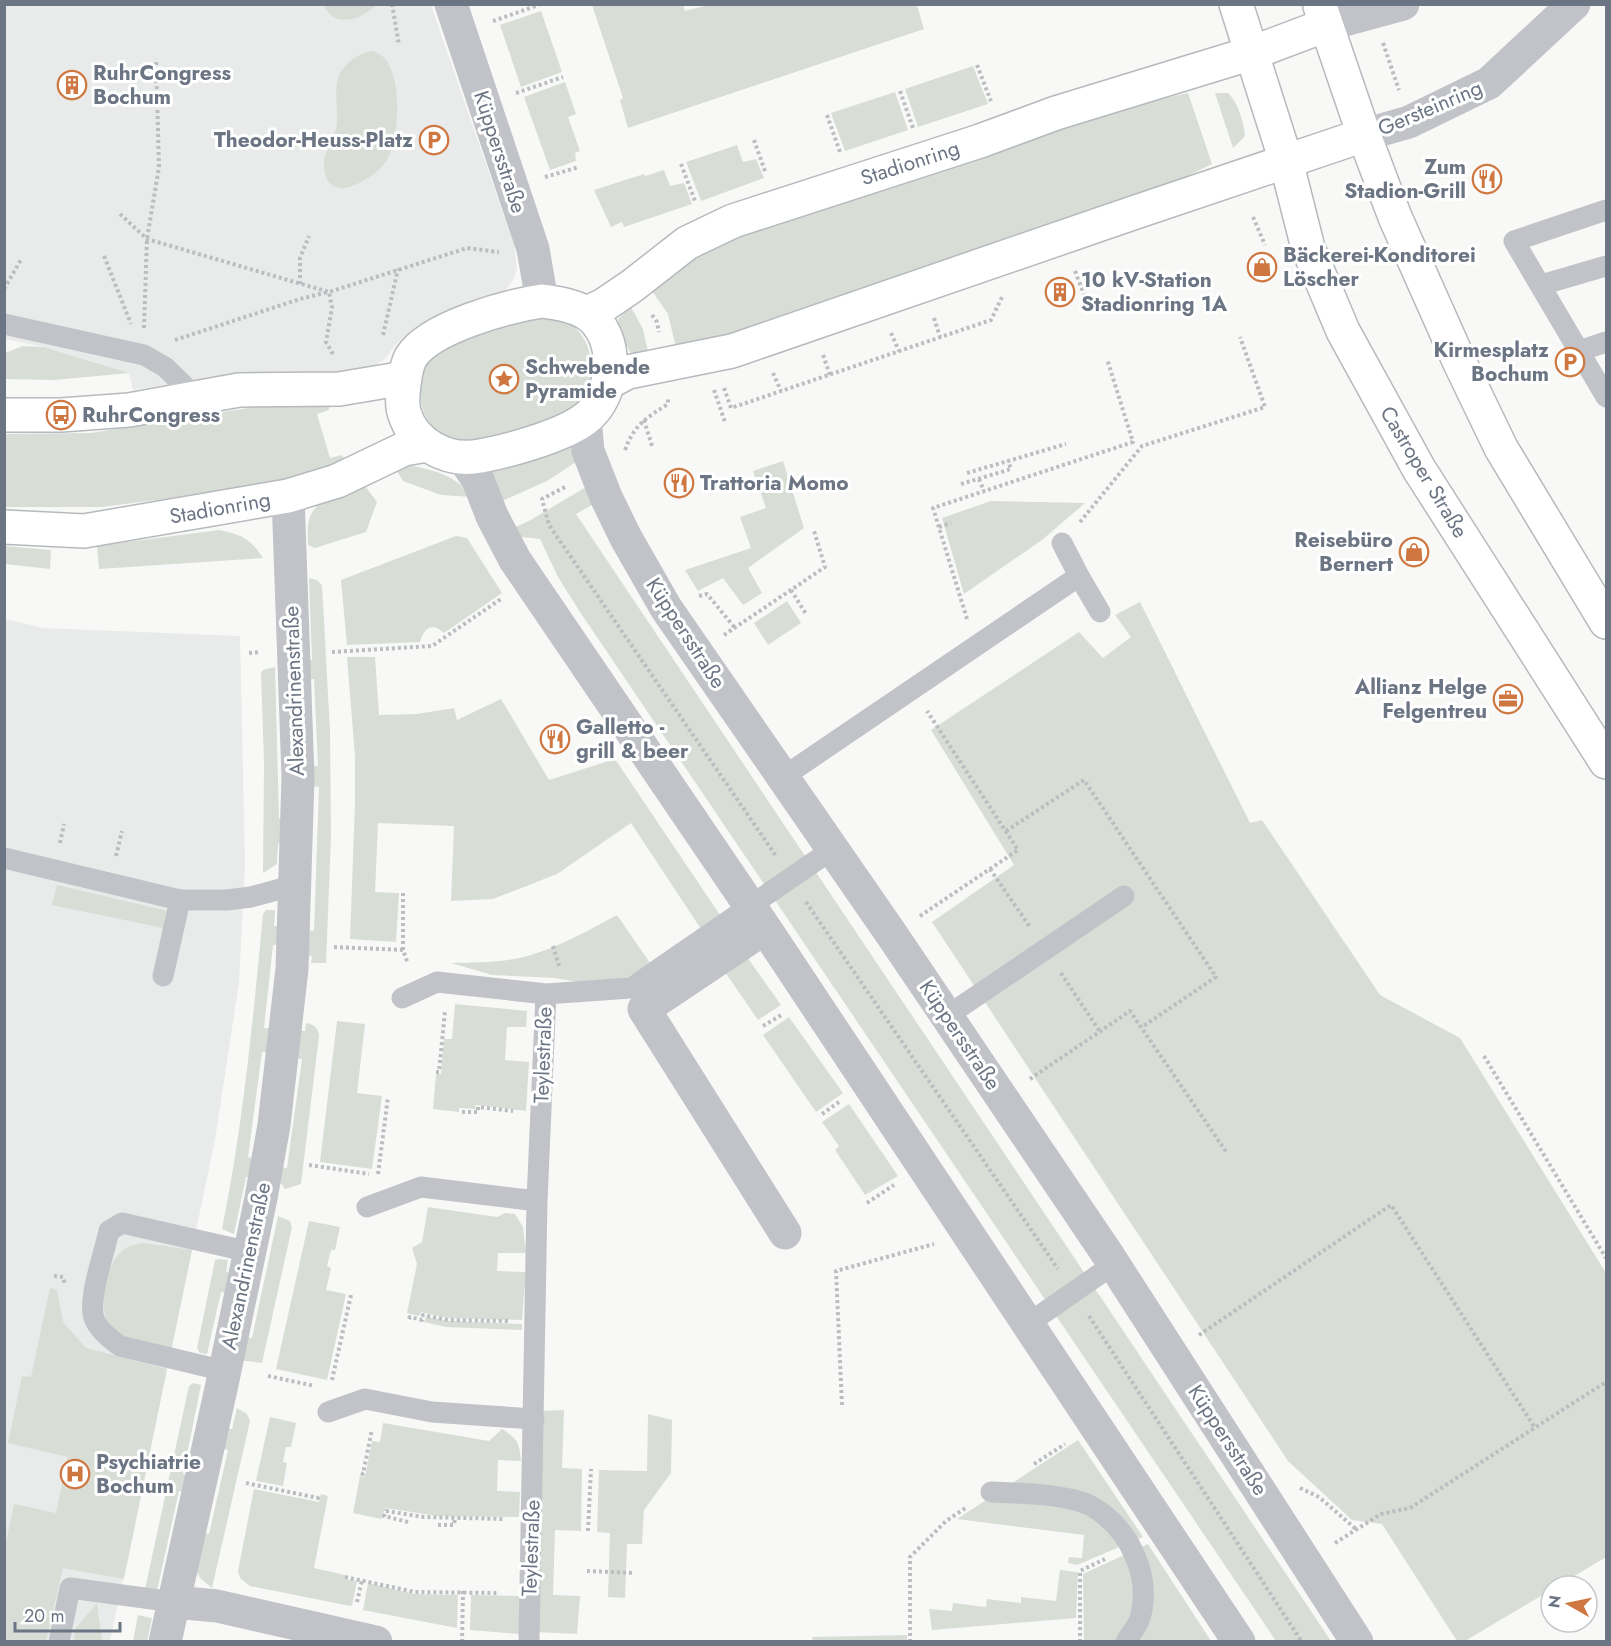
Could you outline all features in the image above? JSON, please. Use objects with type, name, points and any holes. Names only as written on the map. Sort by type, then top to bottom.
[{"type":"main road","name":"Castroper Straße","points":[[1236,4],[1286,161],[1308,248],[1343,331],[1419,469],[1606,762]]},
{"type":"main road","points":[[1252,52],[1323,15],[1395,217],[1460,363],[1501,448],[1606,622]]},
{"type":"main road","name":"Stadionring","points":[[587,314],[632,286],[687,243],[733,221],[980,141],[1056,113],[1252,52]]},
{"type":"main road","points":[[609,382],[628,372],[732,351],[1364,135]]},
{"type":"main road","points":[[542,301],[566,304],[587,314],[602,330],[610,353],[609,382],[600,404],[585,419],[569,428],[530,443],[491,454],[463,458],[443,454],[427,445],[412,429],[405,416],[402,401],[405,378],[412,357],[437,333],[515,305],[542,301]]},
{"type":"main road","points":[[4,415],[61,415],[118,411],[239,390],[339,389],[405,378]]},
{"type":"main road","name":"Stadionring","points":[[4,527],[84,531],[288,496],[337,481],[404,449],[427,445]]},
{"type":"street","name":"Küppersstraße","points":[[451,4],[533,249],[542,301]]},
{"type":"street","points":[[1323,15],[1403,4]]},
{"type":"street","name":"Gersteinring","points":[[1364,135],[1409,122],[1489,83],[1574,4]]},
{"type":"street","name":"Küppersstraße","points":[[585,419],[588,451],[592,462],[626,538],[666,608],[833,849],[1114,1264],[1357,1641]]},
{"type":"street","points":[[463,458],[478,480],[492,516],[515,560],[1029,1323],[1239,1641]]},
{"type":"street","name":"Alexandrinenstraße","points":[[165,1641],[250,1252],[274,1125],[292,969],[298,777],[288,496]]},
{"type":"street","points":[[757,917],[644,1009],[785,1233]]},
{"type":"street","points":[[174,1602],[217,1606],[376,1641]]},
{"type":"lane","points":[[1606,210],[1514,240],[1606,397]]},
{"type":"lane","points":[[1541,285],[1606,266]]},
{"type":"lane","points":[[4,324],[144,355],[165,367],[197,398]]},
{"type":"lane","points":[[1579,351],[1606,342]]},
{"type":"lane","points":[[1062,543],[1100,612]]},
{"type":"lane","points":[[783,777],[1079,576]]},
{"type":"lane","name":"Teylestraße","points":[[529,1641],[537,1201],[546,994],[631,988],[757,917],[791,878],[833,849]]},
{"type":"lane","points":[[4,858],[180,900],[227,900],[251,897],[295,885]]},
{"type":"lane","points":[[947,1016],[1124,896]]},
{"type":"lane","points":[[163,976],[180,900]]},
{"type":"lane","points":[[402,998],[437,982],[546,994]]},
{"type":"lane","points":[[367,1207],[421,1187],[537,1201]]},
{"type":"lane","points":[[225,1371],[120,1346],[107,1337],[93,1316],[96,1283],[109,1232],[122,1223],[250,1252]]},
{"type":"lane","points":[[1029,1323],[1114,1264]]},
{"type":"lane","points":[[328,1412],[365,1399],[432,1412],[534,1419]]},
{"type":"lane","points":[[991,1492],[1061,1498],[1091,1506],[1114,1524],[1131,1547],[1137,1560],[1143,1587],[1140,1619],[1126,1641]]},
{"type":"lane","points":[[59,1641],[70,1588],[174,1602]]},
{"type":"path","points":[[392,4],[399,45]]},
{"type":"path","points":[[492,21],[538,5]]},
{"type":"path","points":[[1381,36],[1401,97]]},
{"type":"path","points":[[144,355],[147,238],[159,167],[156,60]]},
{"type":"path","points":[[977,65],[994,108]]},
{"type":"path","points":[[516,93],[563,77]]},
{"type":"path","points":[[900,91],[915,134]]},
{"type":"path","points":[[827,115],[843,158]]},
{"type":"path","points":[[754,140],[770,183]]},
{"type":"path","points":[[681,165],[697,207]]},
{"type":"path","points":[[544,177],[579,167]]},
{"type":"path","points":[[120,214],[147,238],[329,292]]},
{"type":"path","points":[[1252,217],[1265,245]]},
{"type":"path","points":[[300,284],[300,258],[309,236]]},
{"type":"path","points":[[144,355],[170,342],[467,248],[505,253]]},
{"type":"path","points":[[104,255],[144,355]]},
{"type":"path","points":[[4,289],[22,258]]},
{"type":"path","points":[[382,339],[398,269]]},
{"type":"path","points":[[1075,272],[1091,312]]},
{"type":"path","points":[[329,292],[332,308],[326,342],[342,368],[339,389]]},
{"type":"path","points":[[724,387],[731,408],[991,320],[1003,295]]},
{"type":"path","points":[[934,318],[940,338]]},
{"type":"path","points":[[891,332],[899,351]]},
{"type":"path","points":[[1062,543],[1142,446],[1265,407],[1240,337]]},
{"type":"path","points":[[823,355],[830,375]]},
{"type":"path","points":[[1107,359],[1133,442]]},
{"type":"path","points":[[773,371],[781,391]]},
{"type":"path","points":[[714,390],[725,422]]},
{"type":"path","points":[[644,419],[652,446]]},
{"type":"path","points":[[975,645],[933,508],[1133,442],[1142,446]]},
{"type":"path","points":[[967,473],[1066,444]]},
{"type":"path","points":[[961,484],[1011,469],[1008,461]]},
{"type":"path","points":[[979,479],[984,491]]},
{"type":"path","points":[[542,499],[549,525],[1074,1292],[1302,1641]]},
{"type":"path","points":[[939,527],[951,524]]},
{"type":"path","points":[[693,598],[706,594],[733,629],[825,567],[814,531]]},
{"type":"path","points":[[791,590],[806,614]]},
{"type":"path","points":[[332,652],[432,646],[509,594]]},
{"type":"path","points":[[912,688],[1018,850],[918,917]]},
{"type":"path","points":[[403,893],[403,950]]},
{"type":"path","points":[[334,946],[396,950]]},
{"type":"path","points":[[436,1072],[439,1072],[447,983]]},
{"type":"path","points":[[763,1026],[792,1007]]},
{"type":"path","points":[[1029,1080],[1130,1011],[1227,1153]]},
{"type":"path","points":[[1484,1056],[1606,1258]]},
{"type":"path","points":[[309,1165],[378,1175],[388,1097]]},
{"type":"path","points":[[822,1114],[841,1101]]},
{"type":"path","points":[[462,1112],[478,1112],[478,1107],[541,1114]]},
{"type":"path","points":[[867,1203],[897,1184]]},
{"type":"path","points":[[1172,1353],[1391,1205],[1535,1428]]},
{"type":"path","points":[[842,1405],[836,1271],[938,1242]]},
{"type":"path","points":[[330,1390],[351,1295]]},
{"type":"path","points":[[409,1319],[410,1317],[422,1320],[423,1315],[448,1320],[536,1322]]},
{"type":"path","points":[[268,1376],[306,1384]]},
{"type":"path","points":[[1340,1540],[1381,1514],[1410,1508],[1606,1382]]},
{"type":"path","points":[[910,1641],[910,1557],[946,1521],[1071,1440]]},
{"type":"path","points":[[361,1473],[363,1474],[366,1459]]},
{"type":"path","points":[[588,1531],[591,1469]]},
{"type":"path","points":[[246,1483],[318,1498],[319,1494]]},
{"type":"path","points":[[1270,1506],[1298,1486],[1319,1497],[1357,1530]]},
{"type":"path","points":[[408,1522],[384,1516],[386,1511],[424,1517],[532,1519]]},
{"type":"path","points":[[438,1525],[454,1525],[454,1518]]},
{"type":"path","points":[[1080,1641],[1080,1571],[1131,1547]]},
{"type":"path","points":[[587,1571],[634,1574]]},
{"type":"path","points":[[345,1577],[415,1592],[498,1593]]},
{"type":"path","points":[[462,1641],[463,1591]]},
{"type":"shaded area","points":[[324,4],[376,5],[356,18],[341,20],[328,13]]},
{"type":"shaded area","points":[[5,5],[431,5],[514,245],[517,269],[513,280],[497,297],[418,325],[397,343],[384,360],[358,374],[225,375],[133,390],[129,373],[44,347],[5,339]]},
{"type":"shaded area","points":[[592,5],[683,5],[685,11],[708,5],[917,5],[924,29],[628,128],[620,100],[623,98]]},
{"type":"shaded area","points":[[541,11],[562,72],[521,87],[500,25]]},
{"type":"shaded area","points":[[372,51],[383,56],[395,82],[397,116],[392,147],[382,166],[366,180],[344,188],[337,188],[327,180],[324,163],[336,129],[337,84],[345,66],[360,55]]},
{"type":"shaded area","points":[[973,66],[988,104],[918,127],[905,89]]},
{"type":"shaded area","points":[[565,82],[576,114],[568,117],[580,151],[575,153],[576,161],[550,170],[524,97]]},
{"type":"shaded area","points":[[895,92],[908,130],[845,151],[831,113]]},
{"type":"shaded area","points":[[1188,93],[1212,164],[1163,188],[753,331],[676,348],[668,314],[650,288],[720,237],[808,214],[1136,105]]},
{"type":"shaded area","points":[[1215,93],[1228,93],[1240,113],[1245,136],[1233,148]]},
{"type":"shaded area","points":[[737,145],[743,162],[756,159],[764,178],[701,201],[686,162]]},
{"type":"shaded area","points":[[664,170],[670,186],[684,183],[692,204],[624,227],[622,222],[611,227],[594,190]]},
{"type":"shaded area","points":[[631,307],[643,329],[648,352],[632,354],[619,327],[618,319]]},
{"type":"shaded area","points":[[528,315],[557,318],[567,322],[581,335],[588,347],[591,359],[589,386],[576,409],[559,420],[482,444],[454,441],[435,429],[427,419],[420,394],[424,368],[431,356],[446,344]]},
{"type":"shaded area","points":[[23,346],[44,347],[129,373],[55,380],[5,379],[5,353]]},
{"type":"shaded area","points":[[290,404],[329,405],[329,410],[317,414],[330,458],[342,455],[347,464],[266,486],[102,507],[5,507],[4,434],[91,433],[248,408]]},
{"type":"shaded area","points":[[572,444],[579,460],[547,481],[500,502],[490,476],[491,469]]},
{"type":"shaded area","points":[[783,461],[804,528],[748,568],[762,593],[743,605],[723,578],[698,591],[685,570],[751,548],[740,517],[766,508],[753,471]]},
{"type":"shaded area","points":[[414,466],[446,476],[473,497],[441,495],[403,481],[394,467]]},
{"type":"shaded area","points":[[362,482],[377,502],[366,532],[315,548],[308,545],[309,520],[317,506],[331,496]]},
{"type":"shaded area","points":[[586,487],[594,504],[576,514],[1331,1641],[1276,1641],[580,612],[558,577],[540,539],[513,536],[511,529],[529,521]]},
{"type":"shaded area","points":[[991,501],[1085,503],[1042,540],[964,594],[942,518]]},
{"type":"shaded area","points":[[219,530],[245,538],[263,558],[99,569],[97,546]]},
{"type":"shaded area","points":[[456,536],[467,538],[502,593],[444,633],[436,628],[429,628],[420,642],[347,645],[341,580]]},
{"type":"shaded area","points":[[5,546],[51,550],[50,569],[5,564]]},
{"type":"shaded area","points":[[309,578],[317,580],[322,585],[330,731],[331,837],[326,963],[311,963],[312,956],[301,955],[303,930],[314,931],[319,787],[310,786],[309,766],[318,766],[314,679],[305,679],[304,661],[312,660]]},
{"type":"shaded area","points":[[787,601],[801,623],[768,645],[754,623]]},
{"type":"shaded area","points":[[1140,602],[1250,823],[1262,820],[1380,995],[1460,1038],[1606,1273],[1606,1557],[1578,1574],[1539,1574],[1539,1597],[1465,1641],[1457,1641],[1382,1524],[1352,1520],[1288,1461],[932,922],[1014,865],[931,730],[1079,632],[1103,658],[1131,637],[1115,615]]},
{"type":"shaded area","points":[[5,619],[43,628],[240,636],[245,864],[239,983],[215,1140],[110,1641],[5,1642]]},
{"type":"shaded area","points":[[347,657],[375,657],[379,715],[417,714],[454,708],[457,720],[501,699],[549,780],[615,759],[720,915],[701,929],[631,823],[557,874],[493,899],[451,901],[454,826],[378,823],[375,892],[399,893],[396,942],[350,939],[355,757]]},
{"type":"shaded area","points":[[275,667],[279,818],[284,822],[284,838],[278,844],[277,864],[263,873],[264,762],[261,673],[263,670]]},
{"type":"shaded area","points":[[57,885],[172,912],[168,929],[52,905]]},
{"type":"shaded area","points":[[266,910],[275,910],[274,926],[284,927],[284,944],[273,945],[264,1028],[276,1029],[274,1053],[262,1052],[248,1157],[257,1160],[255,1178],[246,1177],[234,1234],[222,1229],[242,1112],[263,914]]},
{"type":"shaded area","points":[[617,915],[650,963],[618,983],[584,983],[555,978],[492,975],[451,963],[521,958],[564,942]]},
{"type":"shaded area","points":[[747,957],[781,1005],[758,1020],[725,972]]},
{"type":"shaded area","points":[[455,1004],[527,1011],[526,1027],[507,1027],[505,1060],[529,1062],[526,1111],[476,1105],[475,1109],[459,1108],[459,1112],[433,1109],[436,1074],[441,1074],[444,1039],[452,1039]]},
{"type":"shaded area","points":[[789,1017],[843,1093],[816,1112],[763,1035]]},
{"type":"shaded area","points":[[337,1021],[365,1024],[357,1093],[382,1096],[372,1169],[320,1162]]},
{"type":"shaded area","points":[[306,1023],[318,1030],[319,1036],[301,1184],[285,1189],[275,1176],[276,1166],[287,1168],[302,1059],[293,1058],[295,1030],[305,1031]]},
{"type":"shaded area","points":[[849,1104],[898,1176],[865,1195],[835,1150],[839,1146],[822,1122]]},
{"type":"shaded area","points":[[428,1207],[497,1217],[505,1213],[515,1214],[523,1227],[526,1253],[498,1253],[497,1271],[526,1272],[522,1320],[448,1318],[421,1312],[419,1316],[407,1313],[417,1264],[412,1248],[422,1242]]},
{"type":"shaded area","points":[[278,1216],[290,1221],[292,1227],[262,1363],[239,1360],[243,1337],[252,1338]]},
{"type":"shaded area","points":[[309,1221],[340,1227],[335,1250],[331,1250],[327,1266],[331,1268],[326,1290],[346,1294],[327,1380],[276,1369]]},
{"type":"shaded area","points":[[144,1243],[192,1250],[172,1347],[142,1344],[119,1336],[108,1323],[105,1313],[104,1288],[112,1265],[126,1248]]},
{"type":"shaded area","points":[[215,1260],[228,1260],[226,1272],[235,1274],[232,1294],[221,1292],[207,1354],[200,1353],[197,1348]]},
{"type":"shaded area","points":[[50,1288],[57,1290],[63,1322],[86,1348],[167,1369],[124,1579],[63,1568],[46,1641],[5,1641],[5,1547],[14,1504],[56,1513],[68,1457],[8,1443],[22,1376],[31,1377]]},
{"type":"shaded area","points":[[426,1317],[448,1321],[522,1324],[522,1330],[446,1327],[424,1322]]},
{"type":"shaded area","points":[[193,1383],[201,1385],[183,1474],[192,1476],[188,1492],[179,1491],[157,1591],[145,1589],[189,1386]]},
{"type":"shaded area","points":[[237,1408],[247,1414],[250,1421],[212,1588],[200,1578],[197,1572],[199,1532],[209,1534],[228,1450],[220,1448],[222,1428],[232,1429]]},
{"type":"shaded area","points":[[564,1410],[562,1468],[582,1469],[581,1531],[555,1530],[553,1595],[580,1596],[577,1634],[536,1632],[541,1411]]},
{"type":"shaded area","points":[[648,1414],[672,1420],[671,1473],[644,1510],[642,1544],[627,1544],[625,1598],[608,1597],[610,1533],[597,1532],[599,1470],[647,1471]]},
{"type":"shaded area","points":[[270,1417],[296,1423],[291,1447],[286,1447],[283,1462],[287,1463],[283,1486],[256,1481]]},
{"type":"shaded area","points":[[383,1423],[489,1441],[502,1429],[507,1432],[517,1442],[521,1461],[498,1460],[497,1491],[520,1492],[519,1517],[438,1516],[385,1508],[381,1519],[353,1513],[360,1476],[365,1477],[372,1441],[380,1442]]},
{"type":"shaded area","points":[[1078,1440],[1143,1537],[1077,1565],[1068,1563],[1069,1557],[1082,1558],[1084,1535],[957,1519]]},
{"type":"shaded area","points":[[254,1489],[319,1502],[321,1494],[328,1496],[314,1568],[345,1575],[345,1579],[357,1581],[352,1605],[250,1586],[240,1578],[238,1571]]},
{"type":"shaded area","points":[[1148,1544],[1211,1641],[1084,1641],[1083,1574]]},
{"type":"shaded area","points":[[1060,1570],[1078,1572],[1076,1618],[932,1630],[929,1609],[952,1611],[953,1603],[986,1607],[987,1599],[1021,1603],[1021,1597],[1056,1601]]},
{"type":"shaded area","points":[[368,1583],[414,1594],[458,1595],[457,1628],[363,1610]]},
{"type":"shaded area","points":[[471,1595],[521,1596],[519,1634],[470,1630]]},
{"type":"shaded area","points":[[97,1603],[102,1641],[74,1641],[75,1629]]},
{"type":"shaded area","points":[[138,1615],[152,1618],[147,1641],[133,1641]]},
{"type":"shaded area","points":[[907,1635],[907,1642],[813,1642],[812,1637]]},
{"type":"place","name":"RuhrCongress Bochum","points":[[72,85]]},
{"type":"place","name":"Theodor-Heuss-Platz","points":[[434,140]]},
{"type":"place","name":"Zum Stadion-Grill","points":[[1487,179]]},
{"type":"place","name":"Bäckerei-Konditorei Löscher","points":[[1262,267]]},
{"type":"place","name":"10 kV-Station Stadionring 1A","points":[[1060,292]]},
{"type":"place","name":"Kirmesplatz Bochum","points":[[1570,362]]},
{"type":"place","name":"Schwebende Pyramide","points":[[504,379]]},
{"type":"place","name":"RuhrCongress","points":[[61,415]]},
{"type":"place","name":"Trattoria Momo","points":[[679,483]]},
{"type":"place","name":"Reisebüro Bernert","points":[[1414,552]]},
{"type":"place","name":"Allianz Helge Felgentreu","points":[[1508,699]]},
{"type":"place","name":"Galletto - grill & beer","points":[[555,739]]},
{"type":"place","name":"Psychiatrie Bochum","points":[[75,1474]]}]
